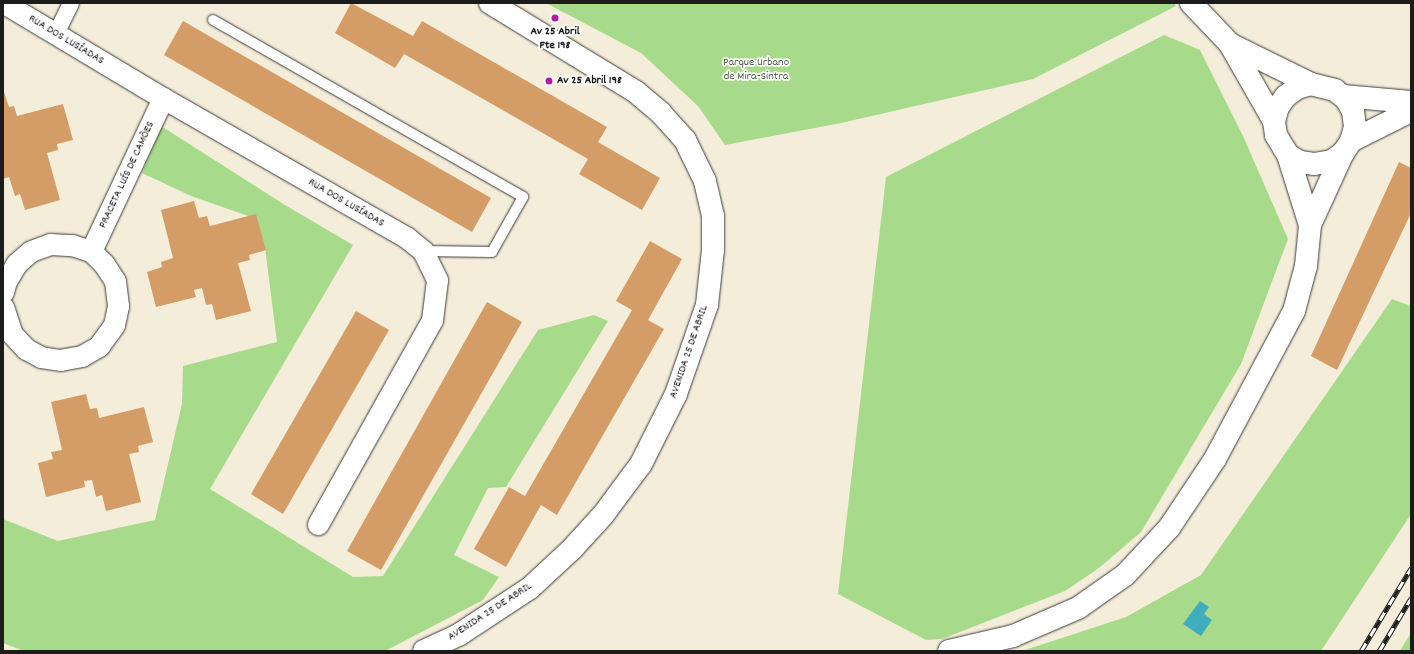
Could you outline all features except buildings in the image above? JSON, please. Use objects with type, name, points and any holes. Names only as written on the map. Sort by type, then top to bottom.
[{"type":"street","name":"RUA DOS LUSÍADAS","points":[[4,3],[163,98],[406,237],[423,251],[436,280],[432,320],[318,524]]},
{"type":"street","points":[[56,34],[71,3]]},
{"type":"street","name":"AVENIDA 25 DE ABRIL","points":[[424,651],[460,634],[530,588],[572,549],[603,515],[636,470],[676,394],[706,305],[713,250],[713,216],[705,181],[685,140],[661,113],[636,92],[490,3]]},
{"type":"street","points":[[1196,4],[1230,44],[1274,121],[1276,135],[1288,155],[1310,224]]},
{"type":"street","points":[[1230,44],[1310,84]]},
{"type":"street","points":[[949,651],[1013,636],[1078,608],[1125,575],[1169,528],[1215,459],[1294,311],[1306,266],[1310,224],[1355,128],[1353,111],[1343,96],[1335,90],[1322,84],[1310,84],[1297,88],[1286,96],[1278,107],[1274,121]]},
{"type":"street","points":[[1343,96],[1411,102]]},
{"type":"street","name":"PRACETA LUÍS DE CAMÕES","points":[[92,251],[163,98]]},
{"type":"street","points":[[1288,155],[1300,162],[1314,164],[1332,161],[1347,147],[1411,111]]},
{"type":"street","points":[[3,292],[6,281],[17,263],[31,251],[50,244],[72,245],[92,251],[104,264],[115,281],[118,306],[114,325],[99,346],[82,356],[60,360],[40,357],[26,349],[12,334],[3,307]]},
{"type":"lane","points":[[213,20],[523,197],[492,252],[423,251]]},
{"type":"green space","name":"Parque Urbano de Mira-Sintra","points":[[546,3],[1174,3],[1176,6],[1033,79],[841,123],[725,145],[698,106],[641,53]]},
{"type":"green space","points":[[1164,35],[1200,50],[1243,136],[1288,239],[1241,364],[1141,532],[1099,568],[1065,591],[942,639],[926,640],[838,594],[886,177]]},
{"type":"green space","points":[[161,126],[285,205],[353,245],[210,489],[353,577],[383,576],[538,330],[594,315],[608,321],[506,487],[488,488],[454,555],[499,577],[483,600],[387,650],[377,651],[24,651],[3,643],[3,519],[58,541],[155,520],[182,404],[183,366],[277,342],[265,247],[251,217],[191,196],[142,173]]},
{"type":"green space","points":[[1392,299],[1411,306],[1411,514],[1321,651],[1022,651],[1126,617],[1201,575]]},
{"type":"green space","points":[[1411,633],[1411,651],[1400,651],[1404,644]]},
{"type":"water","points":[[1200,601],[1209,607],[1204,614],[1212,620],[1201,636],[1183,624]]},
{"type":"railway","points":[[1361,651],[1411,568]]},
{"type":"railway","points":[[1379,651],[1411,598]]},
{"type":"place","name":"Av 25 Abril Fte 198","points":[[555,18]]},
{"type":"place","name":"Av 25 Abril 198","points":[[549,81]]}]
